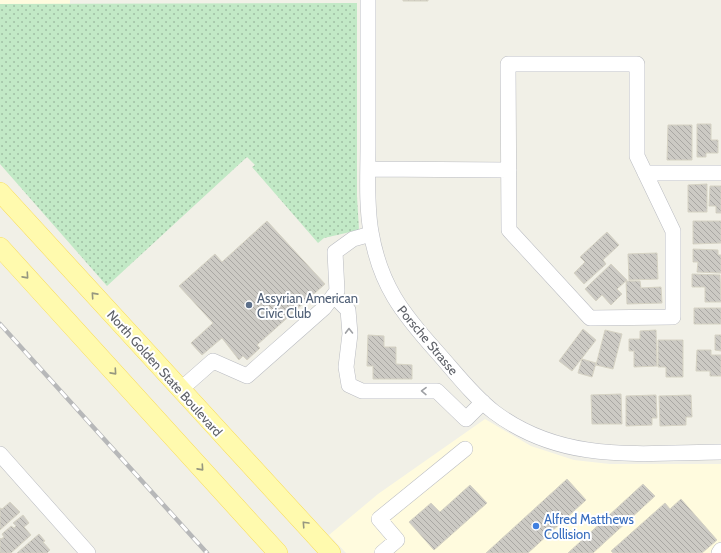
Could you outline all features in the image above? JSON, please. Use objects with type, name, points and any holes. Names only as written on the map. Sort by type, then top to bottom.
[{"type":"main road","name":"North Golden State Boulevard","points":[[0,192],[331,553]]},
{"type":"main road","points":[[0,247],[277,552]]},
{"type":"street","name":"Porsche Strasse","points":[[368,0],[368,207],[371,234],[382,273],[396,302],[411,323],[483,402],[503,418],[525,431],[554,443],[576,449],[614,453],[721,452]]},
{"type":"street","points":[[508,64],[637,64],[637,156],[645,173],[673,231],[673,317],[590,318],[509,230],[508,64]]},
{"type":"street","points":[[368,169],[508,170]]},
{"type":"street","points":[[645,173],[721,173]]},
{"type":"street","points":[[180,390],[213,361],[247,376],[324,308],[334,296],[337,291],[335,252],[353,239],[371,234]]},
{"type":"street","points":[[334,296],[348,310],[350,334],[346,366],[350,384],[362,391],[437,391],[466,419],[483,402]]},
{"type":"street","points":[[382,553],[397,540],[379,519],[465,449]]},
{"type":"street","points":[[0,454],[88,553]]},
{"type":"shaded area","points":[[0,0],[70,0],[70,4],[0,4]]},
{"type":"shaded area","points":[[485,419],[531,446],[574,460],[610,464],[721,464],[721,553],[346,553],[329,535],[378,494]]},
{"type":"green space","points":[[357,3],[357,196],[359,230],[324,238],[318,243],[252,167],[255,165],[247,157],[107,286],[0,164],[0,4]]},
{"type":"building","points":[[428,0],[428,1],[403,1]]},
{"type":"building","points":[[697,124],[711,124],[711,140],[718,140],[718,153],[706,153],[706,157],[697,157]]},
{"type":"building","points":[[668,125],[692,125],[692,160],[667,160]]},
{"type":"building","points":[[707,184],[707,212],[688,212],[688,185]]},
{"type":"building","points":[[710,186],[721,186],[721,213],[716,213],[716,206],[709,206]]},
{"type":"building","name":"Assyrian American Civic Club","points":[[267,221],[325,284],[257,345],[260,348],[247,360],[243,356],[239,360],[222,338],[202,355],[191,343],[213,323],[179,286],[215,254],[222,262]]},
{"type":"building","points":[[693,221],[721,221],[721,243],[693,244]]},
{"type":"building","points":[[607,232],[619,245],[603,260],[606,264],[584,284],[574,273],[585,262],[580,257]]},
{"type":"building","points":[[693,249],[718,250],[718,255],[721,255],[721,273],[697,272],[698,262],[693,262]]},
{"type":"building","points":[[657,253],[658,279],[629,280],[628,254]]},
{"type":"building","points":[[611,264],[627,280],[617,289],[622,294],[611,305],[602,295],[596,301],[585,289]]},
{"type":"building","points":[[692,274],[720,275],[721,302],[705,302],[705,287],[692,287]]},
{"type":"building","points":[[626,281],[640,281],[641,288],[661,287],[662,303],[627,304]]},
{"type":"building","points":[[694,308],[721,308],[721,324],[694,324]]},
{"type":"building","points":[[583,329],[596,340],[572,371],[559,361]]},
{"type":"building","points":[[605,330],[622,334],[613,369],[596,365]]},
{"type":"building","points":[[656,330],[657,366],[634,367],[634,351],[629,351],[629,339],[640,339],[640,331]]},
{"type":"building","points":[[368,335],[384,336],[384,347],[396,347],[396,364],[412,365],[412,379],[373,379],[373,366],[367,366]]},
{"type":"building","points":[[715,335],[721,335],[721,351],[715,350]]},
{"type":"building","points":[[658,340],[683,340],[683,377],[666,377],[666,367],[658,367]]},
{"type":"building","points":[[697,350],[711,350],[711,355],[721,355],[721,376],[710,376],[710,371],[696,371]]},
{"type":"building","points":[[582,359],[596,363],[592,377],[578,373]]},
{"type":"building","points":[[621,394],[622,424],[592,424],[591,395]]},
{"type":"building","points":[[656,395],[657,418],[652,418],[652,425],[626,426],[626,396]]},
{"type":"building","points":[[691,395],[692,417],[686,417],[686,425],[660,426],[659,396]]},
{"type":"building","name":"Alfred Matthews Collision","points":[[567,479],[586,500],[528,553],[486,553]]},
{"type":"building","points":[[643,484],[655,496],[593,553],[568,553]]},
{"type":"building","points":[[470,485],[487,503],[434,550],[409,522],[431,503],[440,512]]},
{"type":"building","points":[[681,499],[717,540],[702,553],[613,553],[611,551],[665,503],[670,509]]},
{"type":"building","points":[[10,502],[20,512],[0,530],[0,508],[2,509]]},
{"type":"building","points":[[23,515],[29,523],[24,527],[31,535],[11,553],[0,553],[0,538],[1,539],[4,537],[2,534],[11,526],[14,528],[16,526],[13,523]]},
{"type":"building","points":[[39,534],[45,541],[43,542],[50,550],[47,553],[17,553]]},
{"type":"railway","points":[[0,324],[207,553]]},
{"type":"place","name":"Assyrian American Civic Club","points":[[249,305]]},
{"type":"place","name":"Alfred Matthews Collision","points":[[536,526]]}]
